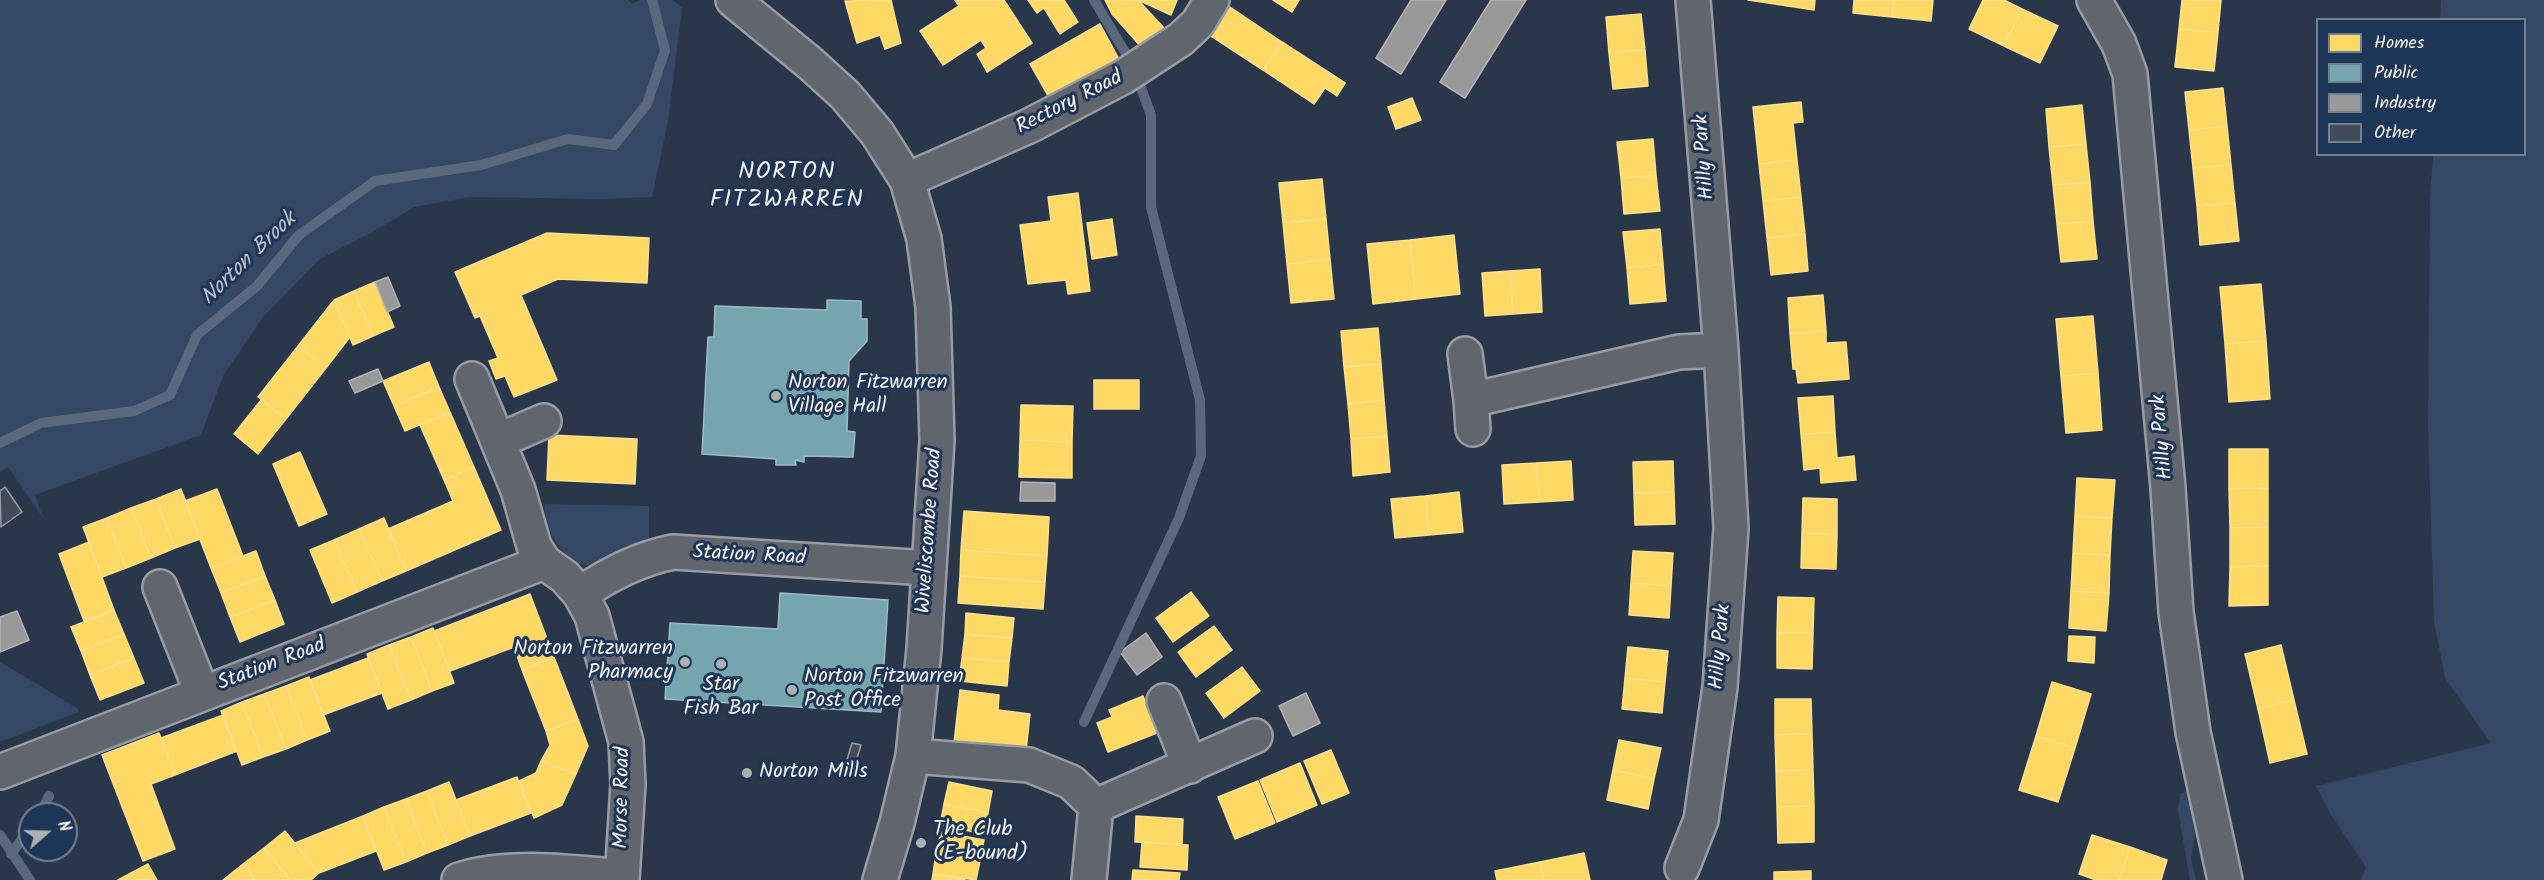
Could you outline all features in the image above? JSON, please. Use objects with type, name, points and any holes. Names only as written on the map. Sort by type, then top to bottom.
[{"type":"street","name":"Wiveliscombe Road","points":[[733,0],[845,95],[877,133],[907,180],[924,239],[933,307],[937,440],[924,649],[913,756],[897,823],[879,880]]},
{"type":"street","name":"Rectory Road","points":[[907,180],[1029,126],[1123,77],[1181,39],[1198,23],[1212,0]]},
{"type":"street","name":"Hilly Park","points":[[1681,876],[1701,820],[1720,687],[1731,528],[1721,350],[1693,0]]},
{"type":"street","name":"Hilly Park","points":[[2094,0],[2119,44],[2130,74],[2166,465],[2176,612],[2193,732],[2225,880]]},
{"type":"street","points":[[1465,354],[1472,415],[1679,352],[1721,350]]},
{"type":"street","points":[[472,379],[518,490],[534,546],[544,562]]},
{"type":"street","points":[[498,441],[544,421]]},
{"type":"street","name":"Station Road","points":[[580,594],[625,567],[652,556],[673,552],[929,567]]},
{"type":"street","name":"Station Road","points":[[0,772],[544,562]]},
{"type":"street","name":"Morse Road","points":[[459,880],[479,874],[533,871],[622,879],[628,784],[626,742],[592,616],[580,594],[565,577],[544,562]]},
{"type":"street","points":[[160,587],[202,693]]},
{"type":"street","points":[[1164,701],[1190,766]]},
{"type":"street","points":[[1095,806],[1255,736]]},
{"type":"street","points":[[913,756],[1029,765],[1071,782],[1095,806],[1089,880]]},
{"type":"shaded area","points":[[0,0],[628,0],[632,4],[640,0],[673,0],[682,8],[668,121],[652,197],[601,199],[470,197],[414,207],[373,232],[320,259],[263,317],[223,376],[201,435],[35,495],[43,518],[8,467],[0,472]]},
{"type":"shaded area","points":[[2441,0],[2544,0],[2544,880],[2361,880],[2366,867],[2331,815],[2316,786],[2491,743],[2445,678],[2434,621],[2428,426],[2430,198],[2433,156],[2526,156],[2526,18],[2440,18]]},
{"type":"shaded area","points":[[545,504],[649,506],[649,539],[620,559],[600,565],[578,562],[568,556],[553,537],[545,515]]},
{"type":"shaded area","points":[[0,662],[77,708],[79,712],[0,742]]},
{"type":"shaded area","points":[[2189,790],[2196,833],[2191,858],[2196,880],[2190,880],[2178,810],[2180,794]]},
{"type":"building: Homes","points":[[891,0],[901,43],[885,49],[880,35],[857,43],[845,1]]},
{"type":"building: Homes","points":[[955,0],[1004,0],[1032,43],[987,72],[977,54],[986,48],[981,40],[943,65],[920,31],[959,6]]},
{"type":"building: Homes","points":[[1028,0],[1064,0],[1078,22],[1060,34],[1044,8],[1037,13]]},
{"type":"building: Homes","points":[[1105,0],[1138,0],[1166,30],[1142,48],[1112,14]]},
{"type":"building: Homes","points":[[1138,0],[1177,0],[1171,15]]},
{"type":"building: Homes","points":[[1273,0],[1299,0],[1292,12]]},
{"type":"building: Homes","points":[[1748,0],[1775,0],[1775,4]]},
{"type":"building: Homes","points":[[1775,0],[1815,0],[1814,10],[1775,4]]},
{"type":"building: Homes","points":[[1854,0],[1894,0],[1892,17],[1853,13]]},
{"type":"building: Homes","points":[[1894,0],[1933,0],[1931,21],[1892,17]]},
{"type":"building: Homes","points":[[1983,0],[2004,0],[2022,9],[2004,46],[1969,29]]},
{"type":"building: Homes","points":[[2182,0],[2221,0],[2218,32],[2179,29]]},
{"type":"building: Homes","points":[[1227,5],[1282,42],[1263,70],[1208,34]]},
{"type":"building: Homes","points":[[2022,9],[2058,26],[2040,63],[2004,46]]},
{"type":"building: Homes","points":[[1641,14],[1645,50],[1609,53],[1606,17]]},
{"type":"building: Homes","points":[[1100,24],[1120,61],[1051,101],[1030,64]]},
{"type":"building: Homes","points":[[2179,29],[2218,32],[2214,71],[2175,67]]},
{"type":"building: Homes","points":[[1282,42],[1345,83],[1337,96],[1325,88],[1314,104],[1263,70]]},
{"type":"building: Homes","points":[[1645,50],[1648,86],[1613,89],[1609,53]]},
{"type":"building: Homes","points":[[2223,88],[2227,126],[2189,130],[2185,92]]},
{"type":"building: Homes","points":[[1412,98],[1421,120],[1396,129],[1388,107]]},
{"type":"building: Homes","points":[[1801,102],[1803,122],[1793,123],[1797,160],[1759,164],[1753,107]]},
{"type":"building: Homes","points":[[2082,105],[2086,144],[2049,147],[2046,109]]},
{"type":"building: Homes","points":[[2227,126],[2231,165],[2193,168],[2189,130]]},
{"type":"building: Homes","points":[[1653,139],[1656,175],[1621,178],[1617,142]]},
{"type":"building: Homes","points":[[2086,144],[2090,182],[2053,185],[2049,147]]},
{"type":"building: Homes","points":[[1797,160],[1801,197],[1763,201],[1759,164]]},
{"type":"building: Homes","points":[[2231,165],[2235,203],[2197,206],[2193,168]]},
{"type":"building: Homes","points":[[1656,175],[1660,211],[1624,214],[1621,178]]},
{"type":"building: Homes","points":[[1322,179],[1326,219],[1283,223],[1279,183]]},
{"type":"building: Homes","points":[[2090,182],[2093,221],[2057,224],[2053,185]]},
{"type":"building: Homes","points":[[1078,193],[1090,291],[1068,294],[1066,280],[1028,284],[1020,225],[1051,221],[1048,197]]},
{"type":"building: Homes","points":[[1801,197],[1805,234],[1767,238],[1763,201]]},
{"type":"building: Homes","points":[[2235,203],[2239,241],[2200,245],[2197,206]]},
{"type":"building: Homes","points":[[1112,219],[1117,255],[1092,259],[1087,223]]},
{"type":"building: Homes","points":[[1326,219],[1330,259],[1287,264],[1283,223]]},
{"type":"building: Homes","points":[[2093,221],[2097,259],[2061,262],[2057,224]]},
{"type":"building: Homes","points":[[1660,229],[1663,264],[1627,268],[1623,232]]},
{"type":"building: Homes","points":[[547,233],[649,238],[647,283],[558,279],[521,295],[557,380],[514,397],[505,376],[496,379],[489,361],[498,358],[480,316],[475,318],[455,272]]},
{"type":"building: Homes","points":[[1805,234],[1808,271],[1771,275],[1767,238]]},
{"type":"building: Homes","points":[[1454,235],[1460,294],[1416,299],[1410,240]]},
{"type":"building: Homes","points":[[1410,240],[1416,299],[1373,304],[1367,244]]},
{"type":"building: Homes","points":[[1330,259],[1334,299],[1291,303],[1287,264]]},
{"type":"building: Homes","points":[[1663,264],[1666,301],[1630,304],[1627,268]]},
{"type":"building: Homes","points":[[1540,269],[1542,312],[1513,314],[1510,271]]},
{"type":"building: Homes","points":[[1510,271],[1513,314],[1485,316],[1482,273]]},
{"type":"building: Homes","points":[[375,282],[394,327],[373,336],[354,291]]},
{"type":"building: Homes","points":[[2261,284],[2266,341],[2225,344],[2220,287]]},
{"type":"building: Homes","points":[[354,291],[373,336],[353,345],[334,300]]},
{"type":"building: Homes","points":[[1823,295],[1826,331],[1790,334],[1788,298]]},
{"type":"building: Homes","points":[[334,300],[350,337],[326,368],[298,346]]},
{"type":"building: Homes","points":[[2093,316],[2098,373],[2061,376],[2056,319]]},
{"type":"building: Homes","points":[[1378,328],[1381,364],[1344,367],[1341,331]]},
{"type":"building: Homes","points":[[1826,331],[1826,343],[1846,342],[1849,379],[1798,383],[1796,369],[1793,369],[1790,334]]},
{"type":"building: Homes","points":[[2266,341],[2270,399],[2229,402],[2225,344]]},
{"type":"building: Homes","points":[[298,346],[326,368],[286,419],[258,397]]},
{"type":"building: Homes","points":[[429,362],[439,387],[394,406],[383,381]]},
{"type":"building: Homes","points":[[1381,364],[1384,400],[1348,404],[1344,367]]},
{"type":"building: Homes","points":[[2098,373],[2102,430],[2066,433],[2061,376]]},
{"type":"building: Homes","points":[[1094,380],[1139,380],[1139,409],[1094,409]]},
{"type":"building: Homes","points":[[439,387],[450,412],[405,431],[394,406]]},
{"type":"building: Homes","points":[[1833,396],[1835,432],[1801,434],[1798,398]]},
{"type":"building: Homes","points":[[261,400],[286,419],[258,454],[234,434]]},
{"type":"building: Homes","points":[[1384,400],[1387,436],[1351,439],[1348,404]]},
{"type":"building: Homes","points":[[1021,405],[1073,406],[1072,442],[1020,440]]},
{"type":"building: Homes","points":[[450,412],[474,467],[444,480],[420,425]]},
{"type":"building: Homes","points":[[1835,432],[1837,458],[1854,456],[1856,480],[1821,483],[1820,468],[1804,470],[1801,434]]},
{"type":"building: Homes","points":[[549,435],[637,439],[635,484],[547,480]]},
{"type":"building: Homes","points":[[1387,436],[1390,472],[1353,476],[1351,439]]},
{"type":"building: Homes","points":[[1020,440],[1072,442],[1072,478],[1019,477]]},
{"type":"building: Homes","points":[[2229,449],[2268,449],[2268,488],[2229,489]]},
{"type":"building: Homes","points":[[300,452],[327,514],[299,526],[273,464]]},
{"type":"building: Homes","points":[[1571,461],[1573,500],[1539,502],[1536,463]]},
{"type":"building: Homes","points":[[1673,461],[1674,492],[1634,493],[1633,462]]},
{"type":"building: Homes","points":[[1536,463],[1539,502],[1504,504],[1502,465]]},
{"type":"building: Homes","points":[[474,467],[501,530],[406,571],[388,529],[453,501],[444,480]]},
{"type":"building: Homes","points":[[2077,478],[2115,480],[2112,518],[2075,516]]},
{"type":"building: Homes","points":[[2268,488],[2268,527],[2230,528],[2229,489]]},
{"type":"building: Homes","points":[[181,489],[200,539],[175,548],[156,499]]},
{"type":"building: Homes","points":[[217,489],[243,556],[211,568],[185,501]]},
{"type":"building: Homes","points":[[1459,492],[1463,532],[1429,535],[1425,496]]},
{"type":"building: Homes","points":[[1674,492],[1675,524],[1635,525],[1634,493]]},
{"type":"building: Homes","points":[[1425,496],[1429,535],[1395,538],[1391,499]]},
{"type":"building: Homes","points":[[1803,498],[1837,499],[1837,534],[1802,533]]},
{"type":"building: Homes","points":[[156,499],[175,548],[151,558],[131,508]]},
{"type":"building: Homes","points":[[131,508],[151,558],[126,568],[107,518]]},
{"type":"building: Homes","points":[[964,511],[1049,517],[1047,556],[961,550]]},
{"type":"building: Homes","points":[[2075,516],[2112,518],[2110,555],[2073,553]]},
{"type":"building: Homes","points":[[107,518],[126,568],[102,577],[83,527]]},
{"type":"building: Homes","points":[[384,518],[406,571],[382,581],[359,529]]},
{"type":"building: Homes","points":[[2268,527],[2268,566],[2230,567],[2230,528]]},
{"type":"building: Homes","points":[[359,529],[382,581],[357,592],[334,540]]},
{"type":"building: Homes","points":[[1802,533],[1837,534],[1836,569],[1801,568]]},
{"type":"building: Homes","points":[[334,540],[357,592],[332,603],[310,550]]},
{"type":"building: Homes","points":[[89,542],[114,610],[84,621],[59,554]]},
{"type":"building: Homes","points":[[961,550],[1047,556],[1045,582],[960,576]]},
{"type":"building: Homes","points":[[256,551],[265,576],[221,593],[211,568]]},
{"type":"building: Homes","points":[[1633,551],[1673,553],[1671,586],[1631,583]]},
{"type":"building: Homes","points":[[2073,553],[2110,555],[2109,593],[2071,591]]},
{"type":"building: Homes","points":[[2268,566],[2268,605],[2229,606],[2230,567]]},
{"type":"building: Homes","points":[[265,576],[275,600],[230,617],[221,593]]},
{"type":"building: Homes","points":[[960,576],[1045,582],[1043,609],[958,603]]},
{"type":"building: Homes","points":[[1631,583],[1671,586],[1669,618],[1629,615]]},
{"type":"building: Homes","points":[[2071,591],[2109,593],[2106,631],[2069,628]]},
{"type":"building: Homes","points":[[1191,592],[1209,616],[1173,642],[1156,618]]},
{"type":"building: Homes","points":[[530,594],[554,657],[522,670],[514,647],[450,671],[434,631]]},
{"type":"building: Homes","points":[[1778,597],[1814,598],[1813,633],[1777,633]]},
{"type":"building: Homes","points":[[275,600],[284,624],[240,642],[230,617]]},
{"type":"building: Homes","points":[[114,610],[124,634],[81,651],[71,627]]},
{"type":"building: Homes","points":[[966,613],[1014,618],[1012,638],[965,634]]},
{"type":"building: Homes","points":[[1214,626],[1232,650],[1196,677],[1178,652]]},
{"type":"building: Homes","points":[[433,628],[454,683],[432,691],[411,637]]},
{"type":"building: Homes","points":[[1777,633],[1813,633],[1812,669],[1777,668]]},
{"type":"building: Homes","points":[[124,634],[134,658],[90,675],[81,651]]},
{"type":"building: Homes","points":[[965,634],[1012,638],[1009,662],[962,658]]},
{"type":"building: Homes","points":[[2069,636],[2095,637],[2094,663],[2068,661]]},
{"type":"building: Homes","points":[[411,637],[432,691],[411,700],[389,645]]},
{"type":"building: Homes","points":[[389,645],[411,700],[388,709],[367,654]]},
{"type":"building: Homes","points":[[2281,645],[2294,700],[2258,709],[2245,654]]},
{"type":"building: Homes","points":[[1628,647],[1668,651],[1665,682],[1625,678]]},
{"type":"building: Homes","points":[[554,657],[578,719],[546,731],[522,670]]},
{"type":"building: Homes","points":[[134,658],[144,683],[100,700],[90,675]]},
{"type":"building: Homes","points":[[368,658],[382,693],[323,715],[310,680]]},
{"type":"building: Homes","points":[[962,658],[1009,662],[1007,686],[959,681]]},
{"type":"building: Homes","points":[[1242,667],[1260,691],[1224,718],[1206,693]]},
{"type":"building: Homes","points":[[309,677],[330,731],[307,740],[286,686]]},
{"type":"building: Homes","points":[[1625,678],[1665,682],[1662,713],[1622,709]]},
{"type":"building: Homes","points":[[2052,682],[2091,694],[2075,748],[2036,736]]},
{"type":"building: Homes","points":[[286,686],[307,740],[286,749],[264,694]]},
{"type":"building: Homes","points":[[960,690],[999,695],[998,710],[1030,714],[1026,751],[954,743]]},
{"type":"building: Homes","points":[[264,694],[286,749],[263,757],[242,702]]},
{"type":"building: Homes","points":[[1143,696],[1157,733],[1108,752],[1097,723],[1112,717],[1109,710]]},
{"type":"building: Homes","points":[[1775,699],[1811,699],[1812,734],[1775,735]]},
{"type":"building: Homes","points":[[2294,700],[2307,754],[2270,763],[2258,709]]},
{"type":"building: Homes","points":[[242,702],[263,757],[242,765],[221,711]]},
{"type":"building: Homes","points":[[223,715],[237,751],[175,775],[161,738]]},
{"type":"building: Homes","points":[[578,719],[588,746],[576,774],[541,761],[550,745],[546,731]]},
{"type":"building: Homes","points":[[159,733],[175,775],[151,784],[175,849],[143,861],[102,755]]},
{"type":"building: Homes","points":[[1812,734],[1813,770],[1776,771],[1775,735]]},
{"type":"building: Homes","points":[[2036,736],[2075,748],[2058,802],[2019,790]]},
{"type":"building: Homes","points":[[1619,740],[1661,748],[1654,779],[1613,770]]},
{"type":"building: Homes","points":[[1331,750],[1349,793],[1322,804],[1304,761]]},
{"type":"building: Homes","points":[[541,761],[576,774],[562,805],[534,818],[519,781],[536,773]]},
{"type":"building: Homes","points":[[1300,763],[1317,805],[1277,822],[1260,780]]},
{"type":"building: Homes","points":[[1613,770],[1654,779],[1648,809],[1607,800]]},
{"type":"building: Homes","points":[[1813,770],[1814,806],[1777,807],[1776,771]]},
{"type":"building: Homes","points":[[517,777],[531,813],[470,836],[456,800]]},
{"type":"building: Homes","points":[[1258,781],[1275,823],[1235,839],[1218,797]]},
{"type":"building: Homes","points":[[449,782],[470,836],[448,845],[427,791]]},
{"type":"building: Homes","points":[[949,782],[992,791],[988,813],[944,804]]},
{"type":"building: Homes","points":[[427,791],[448,845],[427,853],[406,799]]},
{"type":"building: Homes","points":[[406,799],[427,853],[406,862],[384,807]]},
{"type":"building: Homes","points":[[944,804],[988,813],[984,834],[940,825]]},
{"type":"building: Homes","points":[[1814,806],[1814,842],[1778,843],[1777,807]]},
{"type":"building: Homes","points":[[384,807],[406,862],[384,870],[363,816]]},
{"type":"building: Homes","points":[[363,816],[376,851],[319,873],[295,843]]},
{"type":"building: Homes","points":[[1136,816],[1183,819],[1182,844],[1135,842]]},
{"type":"building: Homes","points":[[285,831],[319,873],[311,880],[290,880],[264,848]]},
{"type":"building: Homes","points":[[941,832],[984,840],[980,861],[936,853]]},
{"type":"building: Homes","points":[[2092,835],[2130,847],[2119,880],[2096,880],[2079,874]]},
{"type":"building: Homes","points":[[1142,842],[1188,845],[1187,870],[1140,867]]},
{"type":"building: Homes","points":[[2130,847],[2167,860],[2161,880],[2119,880]]},
{"type":"building: Homes","points":[[264,848],[290,880],[255,880],[243,864]]},
{"type":"building: Homes","points":[[936,853],[980,861],[976,880],[933,874]]},
{"type":"building: Homes","points":[[1584,853],[1590,880],[1544,880],[1540,862]]},
{"type":"building: Homes","points":[[1540,862],[1544,880],[1497,880],[1495,871]]},
{"type":"building: Homes","points":[[148,864],[157,880],[118,880]]},
{"type":"building: Homes","points":[[243,864],[255,880],[223,880]]},
{"type":"building: Homes","points":[[1133,870],[1180,873],[1179,880],[1132,880]]},
{"type":"building: Homes","points":[[1811,871],[1811,880],[1774,880],[1774,872]]},
{"type":"building: Homes","points":[[933,874],[965,880],[932,880]]},
{"type":"building: Public","name":"Norton Fitzwarren Village Hall","points":[[827,300],[861,301],[861,319],[867,319],[867,341],[849,361],[847,431],[855,432],[853,457],[804,456],[804,462],[795,460],[796,465],[776,465],[776,459],[702,454],[708,337],[714,337],[715,306],[827,310]]},
{"type":"building: Public","points":[[780,593],[888,600],[881,712],[665,699],[670,623],[778,629]]},
{"type":"building: Industry","points":[[1411,0],[1446,0],[1401,74],[1376,58]]},
{"type":"building: Industry","points":[[1491,0],[1526,0],[1465,98],[1440,82]]},
{"type":"building: Industry","points":[[388,277],[400,306],[387,312],[375,282]]},
{"type":"building: Industry","points":[[378,369],[383,381],[355,393],[349,381]]},
{"type":"building: Industry","points":[[1021,482],[1055,483],[1055,501],[1020,501]]},
{"type":"building: Industry","points":[[17,611],[29,640],[0,652],[0,617]]},
{"type":"building: Industry","points":[[1146,633],[1162,657],[1137,675],[1120,652]]},
{"type":"building: Industry","points":[[1306,693],[1320,723],[1293,736],[1279,706]]},
{"type":"building: Other","points":[[5,487],[22,512],[1,527],[0,491]]},
{"type":"building: Other","points":[[852,743],[861,745],[855,765],[846,763]]},
{"type":"waterway","name":"Norton Brook","points":[[0,443],[41,423],[134,411],[170,395],[197,335],[257,286],[299,235],[375,181],[481,165],[568,139],[614,145],[647,104],[665,50],[652,0]]},
{"type":"waterway","points":[[1094,0],[1128,57]]},
{"type":"waterway","points":[[1084,722],[1179,518],[1201,456],[1200,400],[1151,207],[1151,115],[1140,85]]},
{"type":"waterway","points":[[46,802],[49,796]]},
{"type":"waterway","name":"Norton Brook","points":[[0,835],[30,880]]},
{"type":"waterway","points":[[11,854],[18,844]]},
{"type":"place","name":"Norton Fitzwarren Village Hall","points":[[776,396]]},
{"type":"place","name":"Norton Fitzwarren Pharmacy","points":[[685,662]]},
{"type":"place","name":"Star Fish Bar","points":[[721,664]]},
{"type":"place","name":"Norton Fitzwarren Post Office","points":[[792,690]]},
{"type":"place","name":"Norton Mills","points":[[747,773]]},
{"type":"place","name":"The Club (E-bound)","points":[[921,843]]},
{"type":"district","name":"NORTON FITZWARREN","points":[[787,188]]}]
